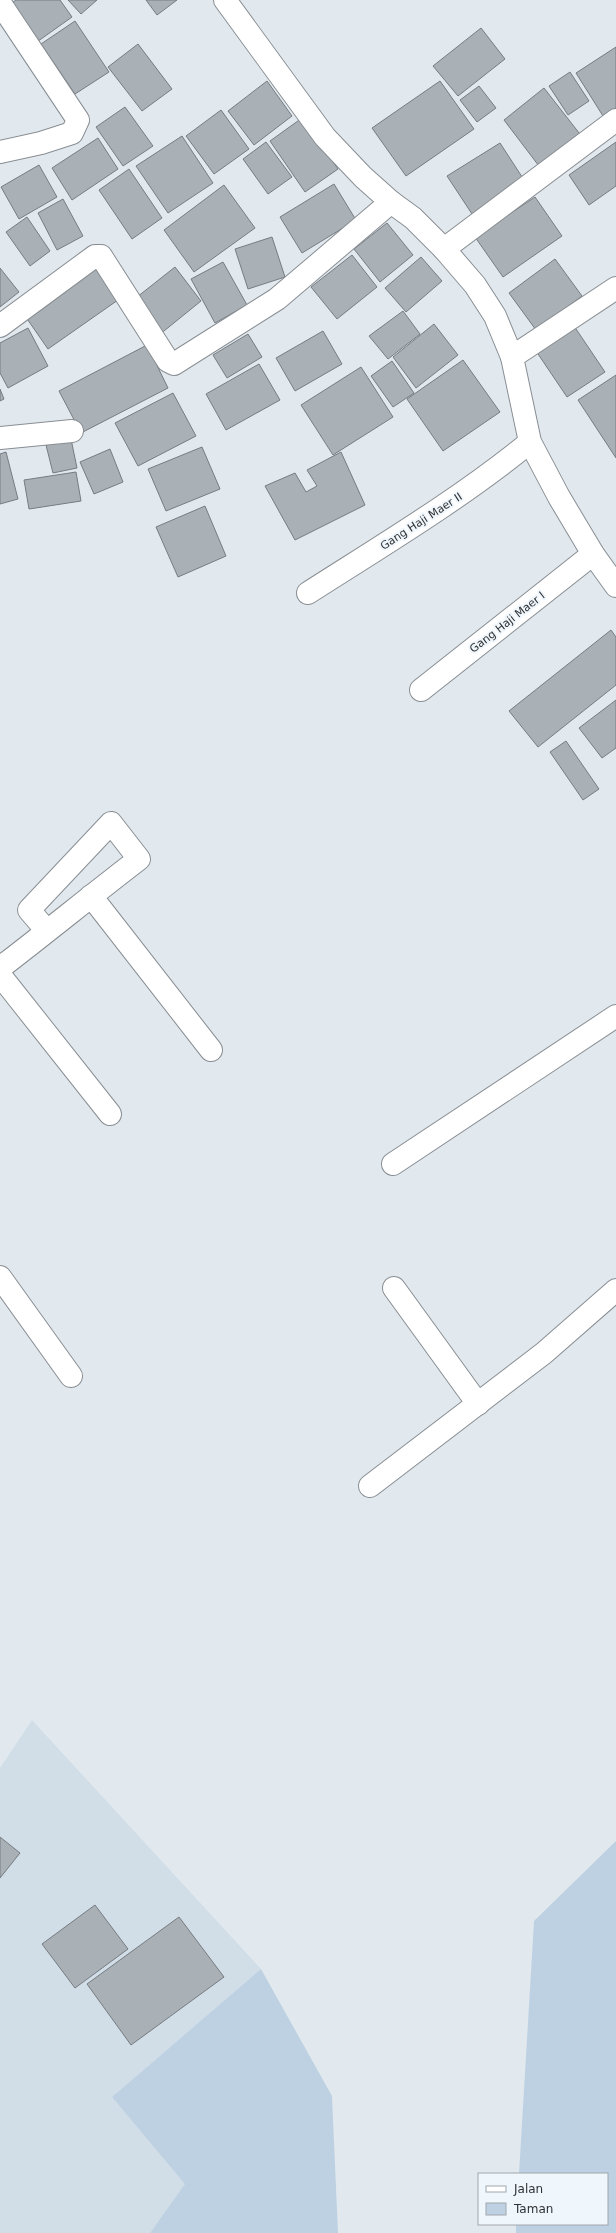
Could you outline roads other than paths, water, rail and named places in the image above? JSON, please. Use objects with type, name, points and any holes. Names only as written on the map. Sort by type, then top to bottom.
[{"type":"street","points":[[225,0],[325,136],[363,178],[412,218],[444,249],[475,285],[495,316],[512,357],[530,442],[559,497],[593,554],[616,586]]},
{"type":"street","points":[[0,3],[78,120],[72,133],[41,143],[0,152]]},
{"type":"street","points":[[444,249],[616,120]]},
{"type":"street","points":[[0,326],[95,256],[101,256],[168,361],[174,364],[277,299],[391,202]]},
{"type":"street","points":[[512,357],[616,288]]},
{"type":"street","points":[[0,438],[72,432]]},
{"type":"street","name":"Gang Haji Maer II","points":[[308,593],[440,509],[487,477],[530,442]]},
{"type":"street","name":"Gang Haji Maer I","points":[[421,690],[593,554]]},
{"type":"street","points":[[0,968],[139,859],[111,823],[29,910],[47,931]]},
{"type":"street","points":[[91,896],[211,1050]]},
{"type":"street","points":[[0,975],[110,1114]]},
{"type":"street","points":[[392,1164],[616,1016]]},
{"type":"street","points":[[0,1277],[71,1376]]},
{"type":"street","points":[[394,1288],[478,1404]]},
{"type":"street","points":[[370,1486],[544,1353],[616,1290]]}]
